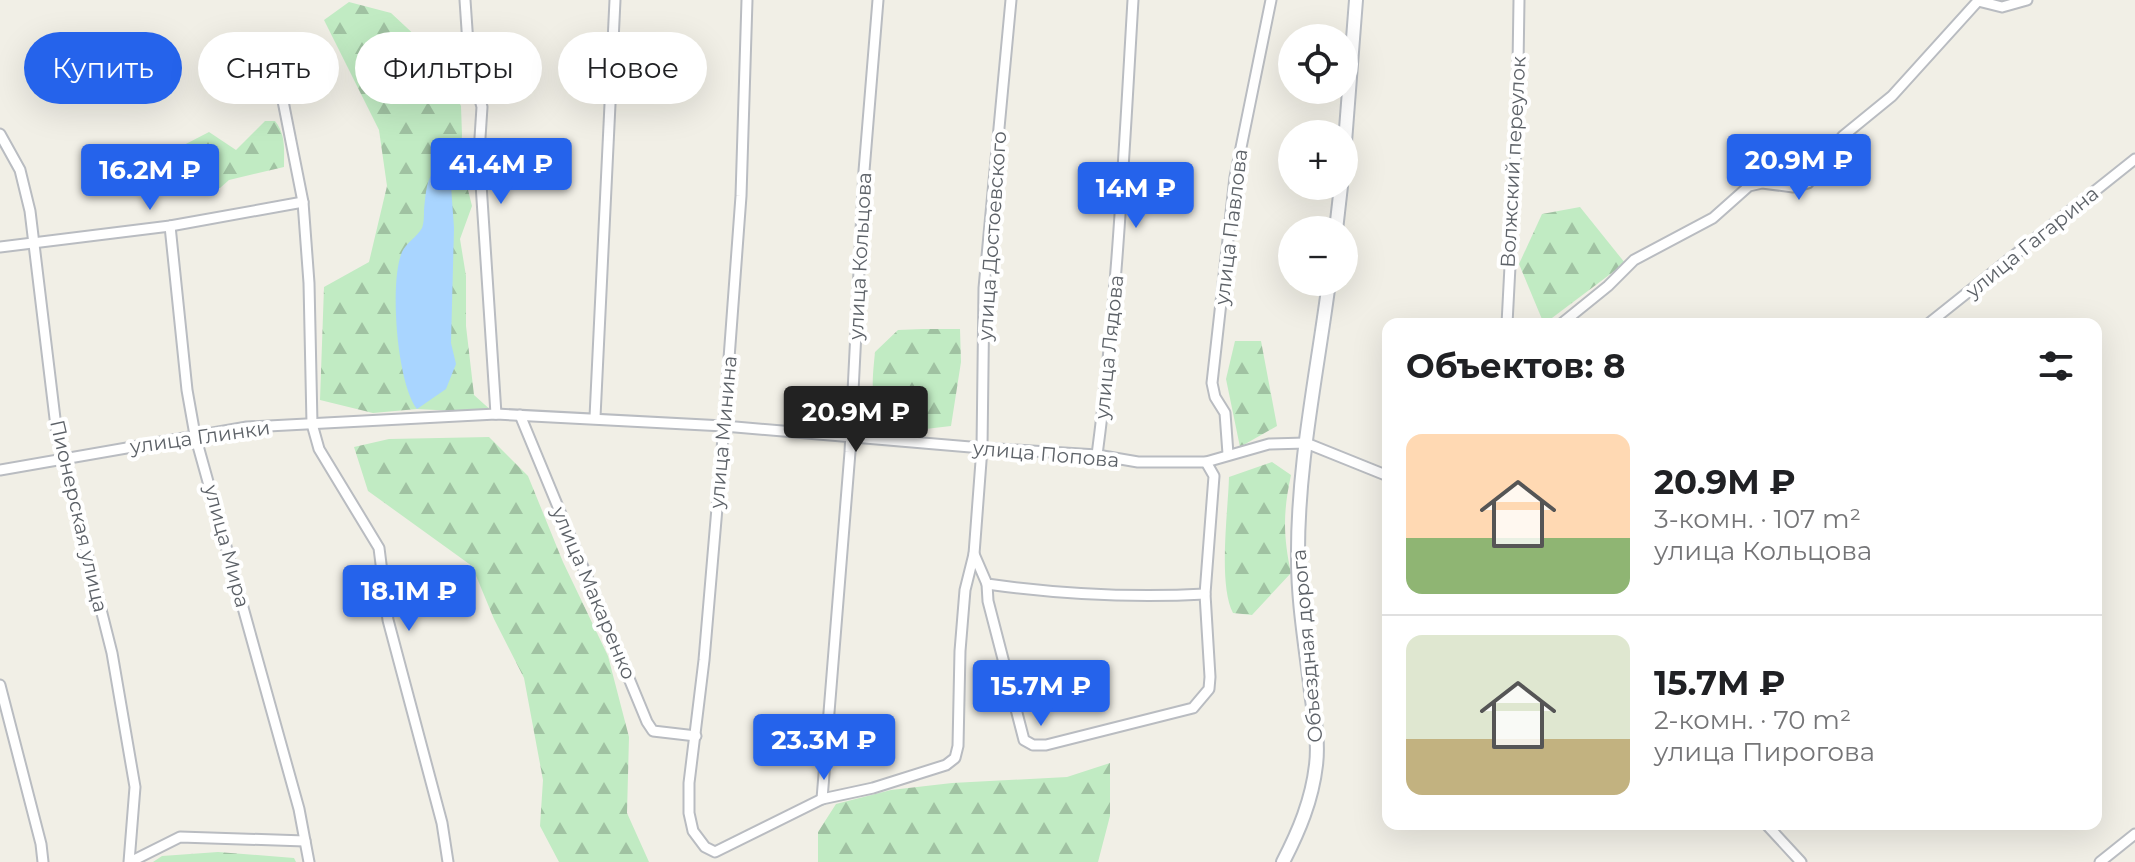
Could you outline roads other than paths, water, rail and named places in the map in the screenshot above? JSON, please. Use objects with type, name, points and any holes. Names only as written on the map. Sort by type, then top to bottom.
[{"type":"main road","points":[[1347,120],[1356,0]]},
{"type":"main road","name":"Объездная дорога","points":[[1283,862],[1309,801],[1316,763],[1316,729],[1298,560],[1306,443],[1327,296]]},
{"type":"street","points":[[465,0],[469,59],[482,107],[479,153],[496,414]]},
{"type":"street","points":[[595,417],[615,0]]},
{"type":"street","name":"улица Минина","points":[[747,0],[741,196],[724,426],[689,783],[689,813],[693,831],[705,847],[715,852],[822,799]]},
{"type":"street","name":"улица Кольцова","points":[[822,799],[851,437],[864,171],[878,0]]},
{"type":"street","name":"улица Достоевского","points":[[822,799],[873,788],[946,765],[955,758],[958,746],[964,605],[974,554],[982,448],[984,288],[1011,0]]},
{"type":"street","name":"улица Лядова","points":[[1097,455],[1110,358],[1118,259],[1133,0]]},
{"type":"street","name":"улица Павлова","points":[[1228,454],[1225,413],[1215,397],[1212,383],[1235,177],[1271,0]]},
{"type":"street","name":"Волжский переулок","points":[[1507,318],[1517,131],[1519,0]]},
{"type":"street","points":[[1568,318],[1634,260],[1713,218],[1749,186],[1762,183],[1793,187],[1808,183],[1843,136],[1892,96],[1978,0],[2002,7],[2027,0]]},
{"type":"street","points":[[284,104],[303,202],[309,283],[312,424],[319,449],[379,548],[388,620],[442,823],[448,862]]},
{"type":"street","name":"Пионерская улица","points":[[0,134],[20,170],[34,243],[62,459],[112,653],[135,787],[130,862]]},
{"type":"street","name":"улица Гагарина","points":[[1936,318],[2135,159]]},
{"type":"street","points":[[0,247],[170,226],[303,202]]},
{"type":"street","name":"улица Мира","points":[[170,226],[187,390],[195,435],[299,809],[309,862]]},
{"type":"street","name":"улица Попова","points":[[401,419],[496,414],[595,417],[1097,455],[1138,462],[1206,462],[1269,444],[1306,443]]},
{"type":"street","name":"улица Макаренко","points":[[520,415],[647,722],[653,731],[696,736]]},
{"type":"street","name":"улица Глинки","points":[[0,470],[247,427],[401,419]]},
{"type":"street","points":[[1306,443],[1382,474]]},
{"type":"street","points":[[974,554],[987,584],[988,601],[1024,740],[1033,745],[1046,745],[1193,708],[1209,689],[1205,594],[1214,476],[1206,462]]},
{"type":"street","points":[[987,584],[1106,595],[1205,594]]},
{"type":"street","points":[[0,685],[43,862]]},
{"type":"street","points":[[1772,830],[1801,862]]},
{"type":"street","points":[[2100,862],[2135,834]]},
{"type":"street","points":[[130,862],[180,837],[305,841]]},
{"type":"water","points":[[449,157],[454,228],[451,343],[456,364],[446,389],[417,409],[404,378],[400,356],[396,308],[398,266],[402,252],[422,228],[429,180]]}]
